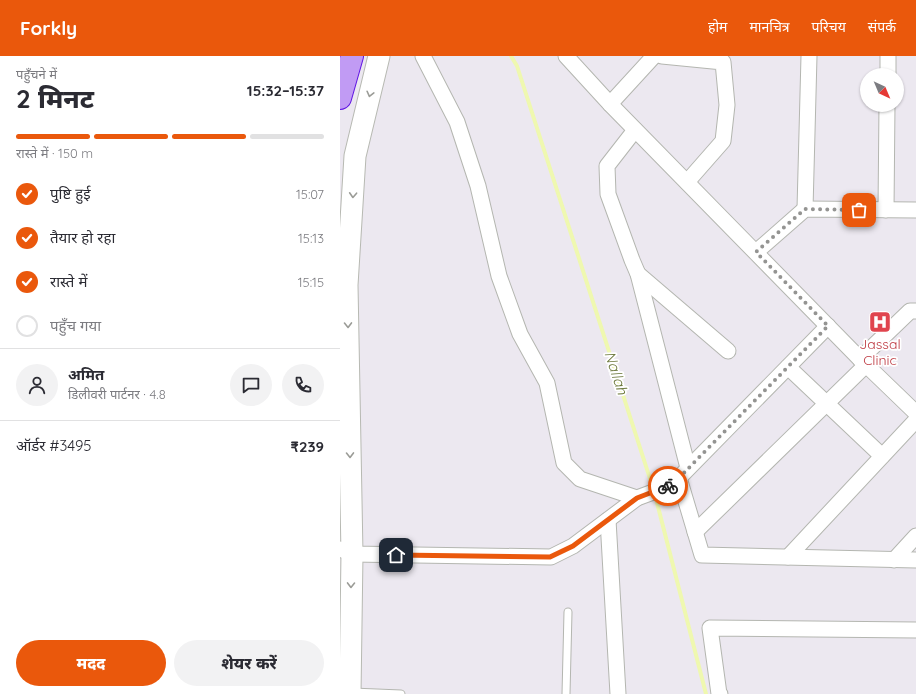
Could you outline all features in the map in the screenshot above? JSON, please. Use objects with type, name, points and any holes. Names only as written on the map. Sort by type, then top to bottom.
[{"type":"highway","points":[[340,98],[352,56]]},
{"type":"street","points":[[350,693],[346,552],[348,278],[355,156],[379,56]]},
{"type":"street","points":[[423,56],[457,122],[478,186],[499,276],[520,334],[547,384],[564,463],[580,479],[637,498]]},
{"type":"street","points":[[566,56],[635,130],[863,362],[916,412]]},
{"type":"street","points":[[610,104],[654,56]]},
{"type":"street","points":[[662,56],[723,62],[727,105],[723,141],[687,182]]},
{"type":"street","points":[[805,209],[809,56]]},
{"type":"street","points":[[888,56],[888,68]]},
{"type":"street","points":[[886,210],[888,112]]},
{"type":"street","points":[[635,130],[607,166],[608,194],[638,274],[680,477],[702,555],[916,560]]},
{"type":"street","points":[[756,252],[805,209],[916,210]]},
{"type":"street","points":[[638,274],[728,351]]},
{"type":"street","points":[[695,532],[826,404],[910,311],[916,311]]},
{"type":"street","points":[[346,552],[550,557],[573,546],[637,498],[680,477],[828,326]]},
{"type":"street","points":[[788,367],[882,456]]},
{"type":"street","points":[[788,557],[916,420]]},
{"type":"street","points":[[608,520],[618,694]]},
{"type":"street","points":[[894,560],[916,536]]},
{"type":"street","points":[[720,694],[710,628],[916,630]]},
{"type":"lane","points":[[566,694],[568,612]]},
{"type":"lane","points":[[350,693],[401,694]]},
{"type":"waterway","name":"Nallah","points":[[511,56],[517,66],[653,488]]},
{"type":"waterway","name":"Nallah","points":[[655,495],[706,694]]},
{"type":"way so far","points":[[668,486],[672,485],[828,326],[756,252],[805,209],[859,210]]},
{"type":"place","name":"Jassal Clinic","points":[[880,322]]},
{"type":"route","points":[[396,555],[550,557],[573,546],[637,498],[668,486]]}]
